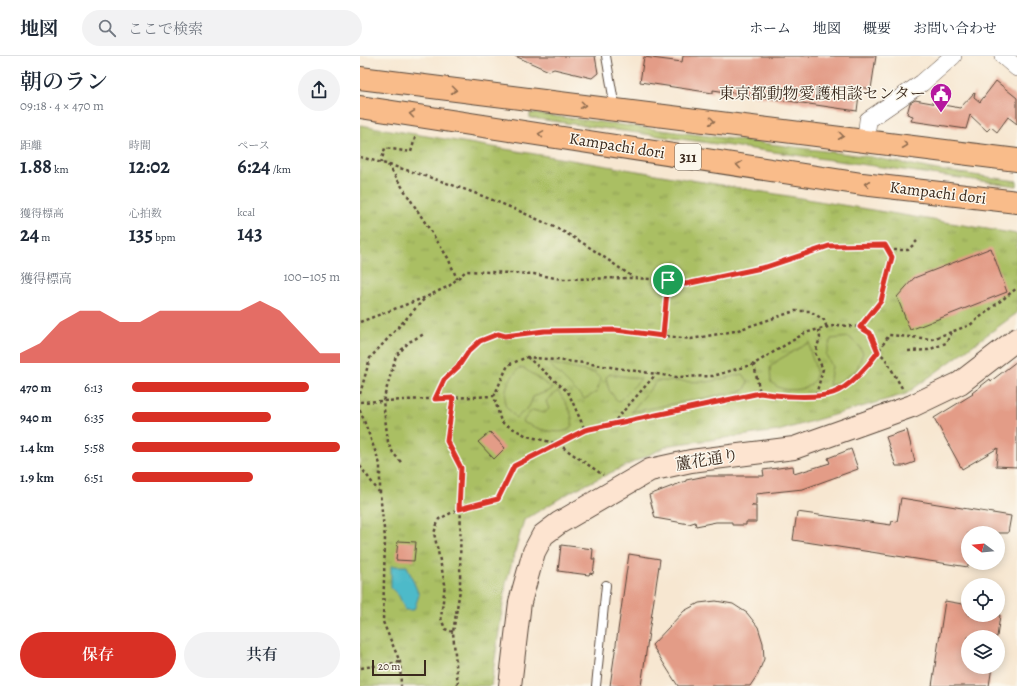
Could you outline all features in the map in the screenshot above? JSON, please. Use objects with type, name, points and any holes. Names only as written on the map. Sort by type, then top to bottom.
[{"type":"main road","points":[[360,78],[1017,160]]},
{"type":"main road","name":"Kampachi dori","points":[[360,107],[862,184],[1017,202]]},
{"type":"street","points":[[866,140],[868,120],[922,83],[953,56]]},
{"type":"street","points":[[1003,56],[1017,68]]},
{"type":"street","name":"蘆花通り","points":[[510,686],[520,602],[534,552],[543,535],[559,523],[650,470],[691,461],[794,448],[912,406],[960,383],[1017,339]]},
{"type":"lane","points":[[606,56],[615,109]]},
{"type":"lane","points":[[596,686],[606,585]]},
{"type":"path","points":[[381,163],[385,148],[411,152],[417,133]]},
{"type":"path","points":[[360,157],[388,164],[471,191],[556,229],[634,278]]},
{"type":"path","points":[[388,164],[448,258],[456,279]]},
{"type":"path","points":[[888,250],[908,250],[917,241]]},
{"type":"path","points":[[360,322],[426,297],[449,286],[466,272],[534,274],[561,279],[634,278],[668,280],[686,284],[766,267],[829,246],[885,245],[892,257],[881,301],[860,327]]},
{"type":"path","points":[[663,336],[668,280]]},
{"type":"path","points":[[453,632],[445,629],[441,618],[445,584],[434,533],[439,519],[459,509],[498,499],[514,466],[585,430],[760,393],[779,396],[834,393],[866,368],[889,335],[932,339],[970,325],[1017,288]]},
{"type":"path","points":[[360,394],[370,358],[426,297]]},
{"type":"path","points":[[435,399],[444,380],[458,367],[468,352],[480,341],[498,334],[505,336],[544,331],[616,330],[691,338],[728,332],[795,312],[810,311],[824,320],[827,328]]},
{"type":"path","points":[[620,487],[558,444],[528,436],[501,422],[494,396],[508,365],[527,357],[657,373],[676,377],[713,376],[754,364],[805,333],[838,325],[860,327],[870,333],[878,352],[886,358],[904,391]]},
{"type":"path","points":[[816,395],[823,369],[815,353],[820,338],[819,329]]},
{"type":"path","points":[[908,351],[928,350],[946,344],[953,331]]},
{"type":"path","points":[[401,462],[393,453],[388,442],[383,402],[396,356],[409,342],[424,334]]},
{"type":"path","points":[[527,357],[568,392],[585,430]]},
{"type":"path","points":[[754,364],[760,393]]},
{"type":"path","points":[[611,425],[657,373]]},
{"type":"path","points":[[360,402],[494,396]]},
{"type":"path","points":[[453,398],[447,441],[461,468],[459,509],[460,590],[453,632],[458,686]]},
{"type":"path","points":[[360,410],[380,464],[380,493],[385,538],[383,622],[400,662],[401,686]]},
{"type":"path","points":[[360,466],[380,493]]},
{"type":"path","points":[[361,668],[400,662]]},
{"type":"green space","points":[[530,113],[871,157],[937,170],[1017,181],[1017,186],[530,118]]},
{"type":"green space","points":[[360,125],[1017,234],[1017,313],[906,394],[778,431],[670,445],[574,490],[524,520],[506,583],[491,686],[360,686]]},
{"type":"green space","points":[[849,337],[859,346],[863,353],[857,369],[842,380],[829,386],[832,366],[826,355],[831,339]]},
{"type":"green space","points":[[810,342],[810,350],[816,372],[812,383],[796,390],[789,390],[778,387],[771,382],[770,367],[780,359]]},
{"type":"green space","points":[[548,363],[594,373],[601,378],[597,392],[584,399]]},
{"type":"green space","points":[[519,368],[525,369],[553,389],[533,397],[529,407],[516,418],[505,405],[505,399],[506,389],[512,377]]},
{"type":"green space","points":[[610,374],[641,379],[618,402],[609,390],[606,377]]},
{"type":"green space","points":[[743,374],[748,381],[745,390],[631,412],[657,381],[708,382]]},
{"type":"green space","points":[[558,391],[567,405],[572,420],[572,425],[568,430],[561,432],[539,429],[522,422],[532,410],[545,413],[549,409],[546,401]]},
{"type":"water","points":[[391,566],[407,566],[419,595],[414,610],[405,610],[399,596],[391,588]]},
{"type":"building","points":[[515,56],[595,56],[598,73],[592,78],[554,69],[549,71]]},
{"type":"building","points":[[683,56],[876,56],[871,89],[860,87],[857,111],[713,90],[713,93],[640,82],[644,57],[682,62]]},
{"type":"building","points":[[996,81],[1017,98],[1017,124],[1008,117],[997,132],[991,127],[987,131],[970,115],[966,129],[911,121],[913,116],[907,114],[910,103],[915,100],[960,108],[975,92],[974,97],[980,102]]},
{"type":"building","points":[[991,248],[1007,292],[910,330],[897,297],[914,278]]},
{"type":"building","points":[[1017,361],[1017,467],[996,466],[998,448],[962,469],[934,418],[973,394],[972,393],[990,379],[991,381]]},
{"type":"building","points":[[907,430],[915,462],[904,466],[896,466],[886,437]]},
{"type":"building","points":[[490,432],[505,448],[494,459],[478,442]]},
{"type":"building","points":[[851,449],[858,469],[803,489],[756,494],[756,504],[751,506],[756,506],[756,522],[746,522],[746,525],[732,525],[732,522],[716,522],[696,526],[695,522],[689,524],[655,518],[649,495],[686,480],[706,476],[764,476],[763,470],[793,466],[794,474],[830,463],[828,458]]},
{"type":"building","points":[[901,498],[1011,516],[1008,533],[1005,533],[1005,526],[961,526],[961,566],[793,540],[797,512],[891,525],[892,521],[897,522]]},
{"type":"building","points":[[398,541],[416,542],[414,561],[396,560]]},
{"type":"building","points":[[561,545],[593,549],[592,559],[595,559],[593,574],[590,573],[589,575],[558,571]]},
{"type":"building","points":[[629,554],[660,559],[641,686],[610,686]]},
{"type":"building","points":[[716,601],[733,604],[747,613],[758,627],[763,643],[764,659],[758,674],[750,686],[678,686],[652,645],[684,611],[699,603]]},
{"type":"building","points":[[945,601],[961,604],[961,622],[999,622],[998,630],[961,630],[961,674],[991,674],[989,686],[932,686]]},
{"type":"place","name":"東京都動物愛護相談センター","points":[[941,114]]},
{"type":"route","points":[[885,245],[892,257],[881,301],[860,327],[870,333],[878,352],[866,368],[834,393],[779,396],[760,393],[585,430],[514,466],[498,499],[459,509],[461,468],[447,441],[453,398],[435,399],[444,380],[458,367],[468,352],[480,341],[498,334],[505,336],[544,331],[616,330],[663,336],[668,280],[686,284],[766,267],[822,247],[829,246],[885,245]]}]
